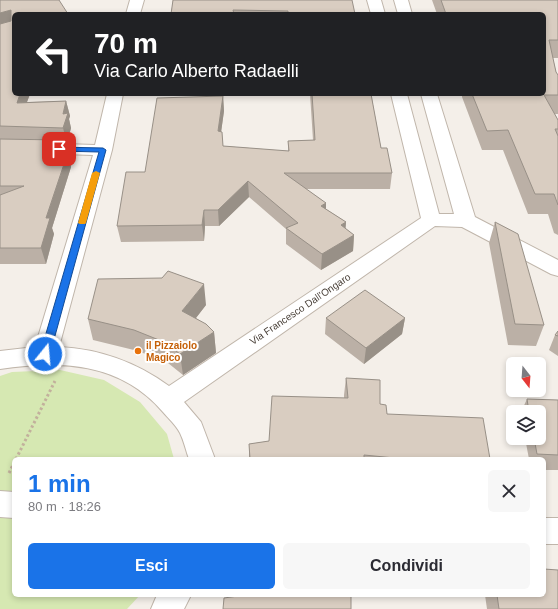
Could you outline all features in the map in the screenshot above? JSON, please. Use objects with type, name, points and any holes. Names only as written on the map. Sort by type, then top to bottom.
[{"type":"street","points":[[134,12],[137,0]]},
{"type":"street","points":[[374,0],[377,12]]},
{"type":"street","points":[[401,0],[405,12]]},
{"type":"street","points":[[45,354],[103,150],[115,96]]},
{"type":"street","points":[[400,96],[431,220],[466,221],[558,270]]},
{"type":"street","points":[[430,96],[466,221]]},
{"type":"street","points":[[0,147],[103,150]]},
{"type":"street","name":"Via Francesco Dall'Ongaro","points":[[169,399],[431,220]]},
{"type":"street","points":[[0,360],[45,354],[92,358],[134,373],[169,399],[192,429],[201,457]]},
{"type":"street","points":[[0,504],[12,505]]},
{"type":"street","points":[[546,531],[558,532]]},
{"type":"street","points":[[166,609],[175,597]]},
{"type":"path","points":[[17,457],[60,370],[69,356]]},
{"type":"path","points":[[9,473],[12,467]]},
{"type":"green space","points":[[60,370],[104,380],[140,402],[167,434],[173,457],[12,457],[12,597],[138,597],[127,609],[0,609],[0,376],[12,372]]},
{"type":"building","points":[[0,0],[59,0],[67,12],[12,12],[12,96],[19,96],[17,103],[66,101],[63,114],[68,113],[63,128],[0,126],[0,24],[11,21],[11,10],[0,13]]},
{"type":"building","points":[[173,0],[352,0],[355,12],[233,10],[234,12],[171,12]]},
{"type":"building","points":[[441,0],[558,0],[558,40],[549,40],[558,75],[558,95],[546,95],[546,12],[445,12]]},
{"type":"building","points":[[223,96],[218,131],[222,132],[223,146],[289,151],[288,141],[315,140],[312,96],[371,96],[381,148],[387,148],[392,173],[284,173],[326,203],[321,206],[346,222],[341,225],[354,235],[322,254],[286,228],[298,223],[248,181],[218,210],[204,210],[202,225],[117,226],[126,172],[145,172],[157,98]]},
{"type":"building","points":[[473,96],[545,96],[558,120],[558,129],[555,129],[558,136],[558,205],[554,194],[535,194],[508,130],[487,131]]},
{"type":"building","points":[[0,139],[59,140],[55,152],[68,152],[46,218],[50,218],[41,248],[0,248],[0,195],[24,186],[0,186]]},
{"type":"building","points":[[495,222],[518,234],[544,325],[515,324]]},
{"type":"building","points":[[168,271],[204,284],[182,311],[206,324],[214,332],[180,354],[164,342],[134,330],[88,319],[98,279],[162,278]]},
{"type":"building","points":[[365,290],[405,318],[366,348],[326,318]]},
{"type":"building","points":[[346,378],[380,380],[380,404],[386,405],[387,414],[483,418],[490,457],[384,457],[364,455],[364,457],[250,457],[249,444],[269,441],[272,396],[348,398]]},
{"type":"building","points":[[527,399],[558,400],[558,455],[537,454],[535,445],[546,445],[546,405],[528,405]]},
{"type":"building","points":[[546,569],[558,570],[558,609],[499,609],[497,597],[546,597]]},
{"type":"building","points":[[351,597],[351,609],[223,609],[224,598]]},
{"type":"slow traffic","points":[[82,223],[96,173]]},
{"type":"place","name":"il Pizzaiolo Magico","points":[[138,351]]},
{"type":"route","points":[[45,354],[103,150],[59,149]]}]
